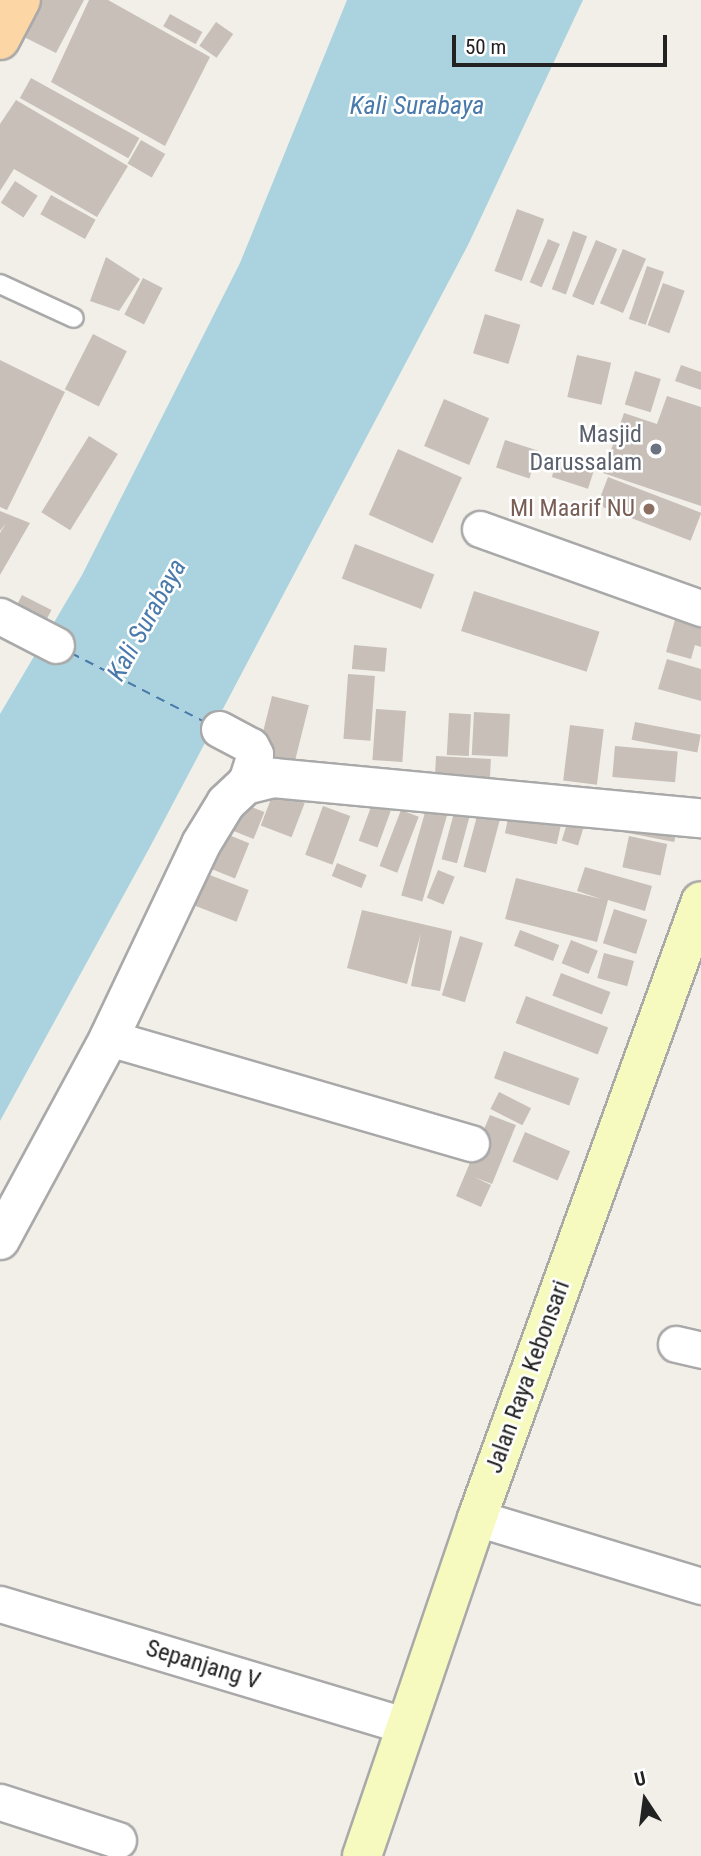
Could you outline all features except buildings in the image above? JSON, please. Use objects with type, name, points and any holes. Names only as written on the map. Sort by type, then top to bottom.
[{"type":"main road","points":[[0,40],[21,0]]},
{"type":"main road","name":"Jalan Raya Kebonsari","points":[[362,1856],[477,1518],[701,901]]},
{"type":"street","points":[[480,529],[701,608]]},
{"type":"street","points":[[0,616],[56,645]]},
{"type":"street","points":[[0,1240],[109,1038],[201,844],[226,803],[245,785],[255,754],[251,746],[219,729]]},
{"type":"street","points":[[245,785],[274,778],[701,818]]},
{"type":"street","points":[[109,1038],[471,1143]]},
{"type":"street","points":[[477,1518],[701,1587]]},
{"type":"street","name":"Sepanjang V","points":[[0,1604],[407,1726]]},
{"type":"street","points":[[0,1802],[118,1840]]},
{"type":"lane","points":[[0,284],[74,318]]},
{"type":"water","name":"Kali Surabaya","points":[[347,0],[583,0],[468,245],[150,847],[0,1121],[0,714],[82,575],[240,263]]},
{"type":"ferry route","points":[[71,653],[203,721]]},
{"type":"place","name":"Masjid Darussalam","points":[[656,449]]},
{"type":"place","name":"MI Maarif NU","points":[[649,509]]}]
